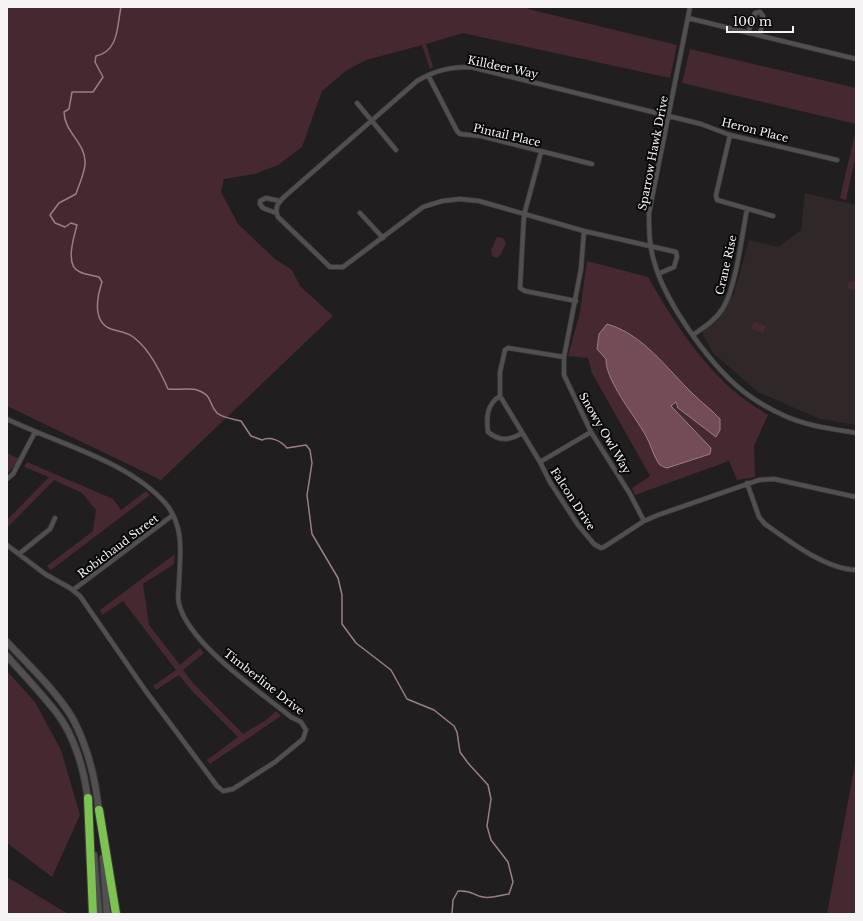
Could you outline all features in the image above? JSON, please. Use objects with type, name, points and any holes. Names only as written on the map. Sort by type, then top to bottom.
[{"type":"highway","points":[[88,798],[93,914]]},
{"type":"highway","points":[[99,810],[116,914]]},
{"type":"main road","points":[[7,642],[32,668],[72,718],[83,741],[96,783],[107,914]]},
{"type":"main road","points":[[7,656],[57,713],[66,728],[77,755],[88,798],[99,914]]},
{"type":"street","name":"Sparrow Hawk Drive","points":[[690,7],[649,212],[650,244],[658,274],[676,309],[693,335],[711,359],[750,397],[786,417],[822,427],[856,433]]},
{"type":"street","points":[[748,33],[753,15],[760,12],[763,16],[760,35]]},
{"type":"street","points":[[688,18],[856,59]]},
{"type":"street","name":"Killdeer Way","points":[[280,201],[417,81],[428,75],[454,67],[472,67],[669,117]]},
{"type":"street","name":"Pintail Place","points":[[428,75],[457,131],[460,134],[481,136],[592,164]]},
{"type":"street","points":[[357,103],[396,150]]},
{"type":"street","name":"Heron Place","points":[[669,117],[701,124],[730,135],[837,160]]},
{"type":"street","points":[[730,135],[716,195],[717,200],[773,216]]},
{"type":"street","points":[[541,152],[524,215],[520,288],[525,291],[576,302]]},
{"type":"street","points":[[276,213],[262,208],[260,201],[266,198],[280,201],[277,204],[276,213],[278,217],[330,267],[343,267],[423,207],[442,201],[460,199],[479,201],[584,231],[675,250],[677,255],[674,267],[658,274]]},
{"type":"street","name":"Crane Rise","points":[[693,335],[710,323],[723,309],[730,294],[747,209]]},
{"type":"street","points":[[360,213],[383,238]]},
{"type":"street","name":"Snowy Owl Way","points":[[584,231],[576,302],[564,357],[564,375],[592,432],[630,494],[644,521]]},
{"type":"street","points":[[522,433],[516,437],[501,439],[494,437],[488,432],[486,421],[488,410],[492,400],[500,396],[501,363],[505,350],[508,348],[564,357]]},
{"type":"street","name":"Falcon Drive","points":[[500,396],[540,462],[550,482],[578,525],[588,538],[598,547],[604,547],[644,521],[747,483],[759,480],[774,479],[856,497]]},
{"type":"street","name":"Timberline Drive","points":[[7,419],[125,471],[145,484],[166,505],[173,515],[179,530],[181,545],[178,603],[183,616],[210,652],[291,717],[301,722],[306,730],[303,739],[275,762],[233,789],[223,791],[217,786],[145,690],[80,596],[73,590],[45,574],[7,545]]},
{"type":"street","points":[[7,479],[13,474],[35,432]]},
{"type":"street","points":[[540,462],[592,432]]},
{"type":"street","points":[[747,483],[758,517],[765,524],[814,556],[846,568],[856,570]]},
{"type":"street","name":"Robichaud Street","points":[[73,590],[173,515]]},
{"type":"street","points":[[19,554],[50,529],[55,518]]},
{"type":"shaded area","points":[[7,7],[530,7],[528,9],[677,45],[670,78],[463,33],[426,44],[433,67],[430,69],[422,45],[366,60],[347,70],[322,91],[302,147],[278,165],[255,174],[224,179],[221,192],[238,224],[275,259],[292,270],[300,286],[333,316],[161,480],[7,406]]},
{"type":"shaded area","points":[[690,49],[856,88],[856,124],[682,83]]},
{"type":"shaded area","points":[[856,129],[856,154],[846,200],[840,198]]},
{"type":"shaded area","points":[[805,193],[856,205],[856,425],[820,419],[758,392],[713,353],[702,333],[734,294],[749,240],[778,247],[801,230]]},
{"type":"shaded area","points":[[497,237],[503,238],[506,243],[501,254],[497,258],[492,256],[491,250]]},
{"type":"shaded area","points":[[587,261],[648,277],[674,320],[703,360],[746,401],[768,415],[754,446],[755,477],[737,480],[729,461],[635,495],[632,488],[650,476],[592,373],[588,358],[568,356],[580,312]]},
{"type":"shaded area","points":[[856,281],[856,291],[847,288],[849,282]]},
{"type":"shaded area","points":[[754,321],[766,326],[763,333],[751,328]]},
{"type":"shaded area","points":[[607,324],[632,336],[654,353],[693,394],[720,419],[720,430],[716,437],[678,408],[676,402],[671,406],[711,448],[710,454],[667,468],[659,464],[646,436],[615,387],[607,368],[606,359],[597,349],[599,334]]},
{"type":"shaded area","points":[[7,453],[20,459],[7,474]]},
{"type":"shaded area","points":[[27,462],[113,499],[121,510],[146,491],[150,495],[51,570],[47,566],[93,531],[96,510],[82,493],[54,480],[7,528],[7,520],[49,477],[24,467]]},
{"type":"shaded area","points":[[175,554],[174,564],[143,584],[149,625],[180,665],[200,648],[204,653],[183,670],[193,683],[243,734],[266,720],[276,711],[281,716],[210,764],[207,760],[238,737],[193,692],[179,675],[156,690],[153,686],[176,670],[123,601],[102,615],[100,610]]},
{"type":"shaded area","points":[[7,671],[35,702],[61,750],[80,815],[52,877],[7,843]]},
{"type":"shaded area","points":[[856,759],[856,914],[827,914]]},
{"type":"shaded area","points":[[7,877],[68,914],[7,914]]},
{"type":"waterway","points":[[121,7],[116,37],[113,43],[104,53],[96,56],[95,62],[103,77],[93,92],[72,92],[69,109],[64,112],[67,126],[82,149],[85,167],[76,194],[59,203],[50,215],[55,223],[65,227],[71,223],[77,225],[71,251],[72,264],[75,269],[85,274],[99,277],[102,282],[98,302],[98,315],[101,321],[105,326],[129,335],[144,347],[159,370],[168,389],[191,389],[202,392],[206,395],[214,410],[219,415],[241,421],[251,436],[262,440],[276,440],[287,448],[306,445],[310,450],[312,463],[307,495],[312,534],[338,578],[342,595],[342,624],[356,643],[391,670],[407,699],[434,710],[454,726],[457,732],[460,752],[488,785],[491,799],[487,826],[491,840],[508,862],[513,882],[509,894],[492,897],[483,897],[470,892],[458,891],[453,900],[452,914]]}]
